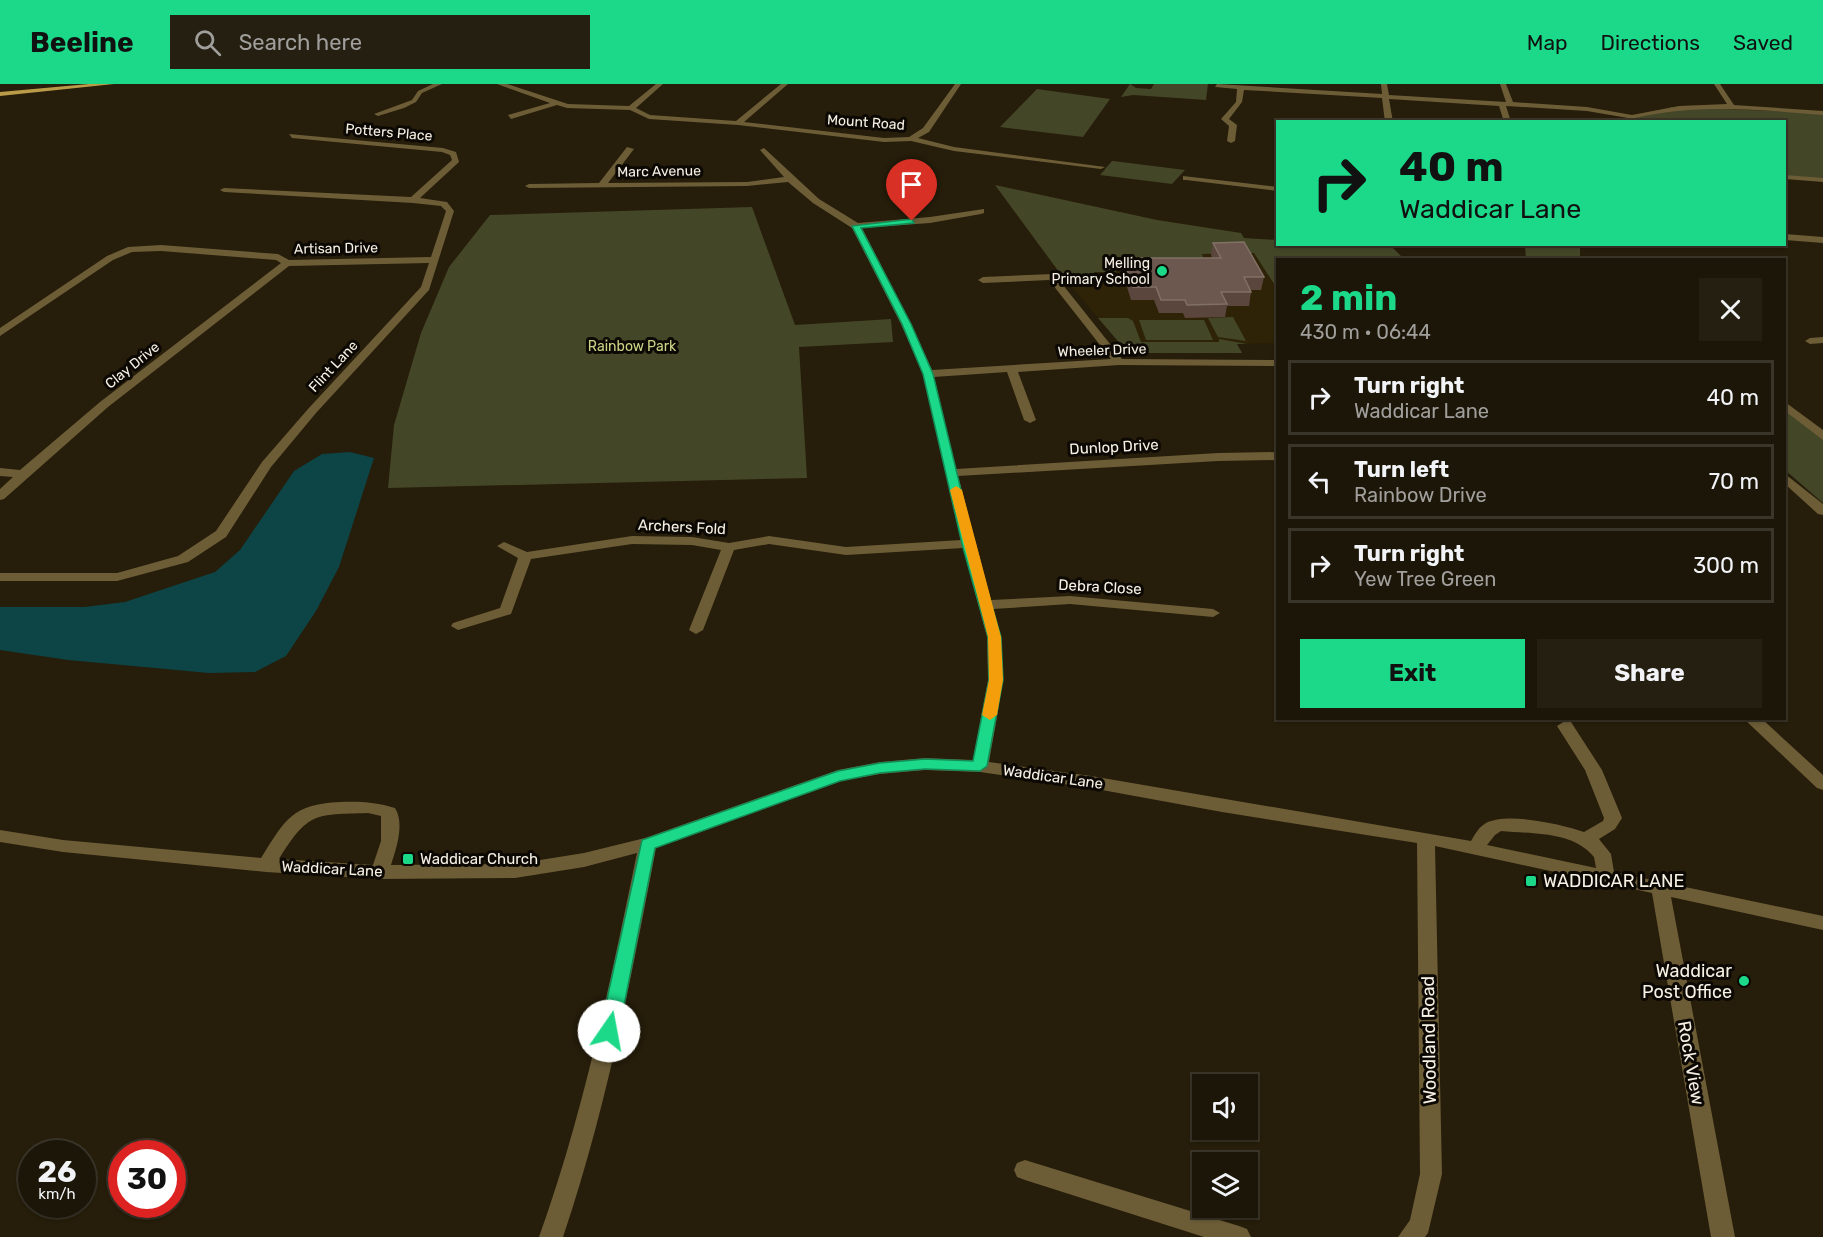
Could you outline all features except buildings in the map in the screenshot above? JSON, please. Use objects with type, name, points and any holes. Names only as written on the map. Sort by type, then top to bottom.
[{"type":"main road","points":[[0,94],[111,84]]},
{"type":"street","points":[[378,114],[402,107],[414,101],[420,92],[439,84]]},
{"type":"street","points":[[500,84],[554,104]]},
{"type":"street","points":[[631,108],[660,84]]},
{"type":"street","points":[[738,123],[785,84]]},
{"type":"street","points":[[911,139],[926,130],[958,84]]},
{"type":"street","points":[[1384,84],[1389,120]]},
{"type":"street","points":[[1503,84],[1508,120]]},
{"type":"street","points":[[1717,84],[1732,107]]},
{"type":"street","points":[[1217,86],[1587,109],[1631,119],[1662,108],[1691,105],[1823,113]]},
{"type":"street","points":[[1231,141],[1233,125],[1225,118],[1239,102],[1241,88]]},
{"type":"street","points":[[511,117],[554,104]]},
{"type":"street","name":"Mount Road","points":[[554,104],[583,108],[631,108],[649,117],[738,123],[884,140],[911,139],[954,148],[1101,167]]},
{"type":"street","name":"Potters Place","points":[[292,136],[443,150],[453,154],[456,160],[413,200]]},
{"type":"street","points":[[601,186],[630,149]]},
{"type":"street","points":[[764,150],[790,179],[816,201],[856,226],[906,324],[928,374],[968,544],[994,637],[996,680],[980,766]]},
{"type":"street","points":[[1786,177],[1823,180]]},
{"type":"street","points":[[1186,178],[1276,189]]},
{"type":"street","name":"Marc Avenue","points":[[529,186],[747,184],[790,179]]},
{"type":"street","name":"Flint Lane","points":[[0,577],[117,577],[183,559],[221,534],[266,465],[312,411],[426,288],[450,211],[444,204],[413,200],[224,190]]},
{"type":"street","points":[[856,226],[930,220],[981,211]]},
{"type":"street","points":[[1786,237],[1823,240]]},
{"type":"street","name":"Artisan Drive","points":[[0,333],[110,258],[131,249],[161,248],[278,257],[287,263],[436,260]]},
{"type":"street","name":"Clay Drive","points":[[0,496],[23,474],[159,362],[287,263]]},
{"type":"street","points":[[982,280],[1052,277],[1119,362]]},
{"type":"street","points":[[1809,341],[1823,340]]},
{"type":"street","name":"Wheeler Drive","points":[[928,374],[1119,362],[1276,363]]},
{"type":"street","points":[[1011,370],[1030,420]]},
{"type":"street","points":[[1786,406],[1823,436]]},
{"type":"street","name":"Dunlop Drive","points":[[952,473],[1218,457],[1276,456]]},
{"type":"street","points":[[0,472],[23,474]]},
{"type":"street","points":[[1786,479],[1823,511]]},
{"type":"street","name":"Archers Fold","points":[[525,556],[632,540],[692,541],[729,547],[769,540],[846,551],[968,544]]},
{"type":"street","points":[[458,626],[506,611],[525,556],[504,546]]},
{"type":"street","points":[[696,630],[729,547]]},
{"type":"street","name":"Debra Close","points":[[985,605],[1070,600],[1213,613]]},
{"type":"street","points":[[1753,720],[1823,784]]},
{"type":"street","points":[[1565,726],[1588,756],[1609,800],[1613,818],[1604,829],[1587,838]]},
{"type":"street","name":"Waddicar Lane","points":[[0,836],[63,846],[266,865],[380,872],[515,871],[584,860],[648,844],[838,776],[880,768],[925,764],[980,766],[1091,782],[1426,838],[1823,923]]},
{"type":"street","points":[[266,865],[284,837],[309,812],[316,809],[368,807],[389,812],[390,841],[380,872]]},
{"type":"street","points":[[1476,849],[1484,833],[1492,827],[1501,825],[1568,833],[1587,838],[1603,855],[1606,877]]},
{"type":"street","name":"Woodland Road","points":[[1410,1237],[1420,1225],[1431,1174],[1426,838]]},
{"type":"street","points":[[551,1237],[567,1192],[600,1077],[648,844]]},
{"type":"street","name":"Rock View","points":[[1660,888],[1723,1237]]},
{"type":"street","points":[[1025,1170],[1239,1237]]},
{"type":"shaded area","name":"Melling Primary School","points":[[995,185],[1157,220],[1241,233],[1276,287],[1276,343],[1237,344],[1242,353],[1147,353],[1123,347],[1055,267]]},
{"type":"green space","points":[[1130,84],[1136,88],[1151,89],[1154,84],[1208,84],[1206,100],[1133,95],[1121,97]]},
{"type":"green space","points":[[1037,89],[1110,99],[1083,137],[1000,127]]},
{"type":"green space","points":[[1672,107],[1823,113],[1823,179],[1786,177],[1786,120],[1631,119]]},
{"type":"green space","points":[[1112,161],[1185,170],[1172,184],[1100,175]]},
{"type":"green space","points":[[995,185],[1157,220],[1241,233],[1244,238],[1276,240],[1276,246],[1392,247],[1403,258],[1276,258],[1276,287],[1254,253],[1202,254],[1209,272],[1144,260],[1113,260],[1116,272],[1062,276]]},
{"type":"green space","name":"Rainbow Park","points":[[752,207],[795,325],[891,319],[893,342],[799,347],[807,478],[388,488],[394,425],[421,333],[449,267],[490,215]]},
{"type":"green space","points":[[1525,246],[1580,246],[1580,257],[1526,258]]},
{"type":"green space","points":[[1233,317],[1246,341],[1218,337],[1208,318]]},
{"type":"green space","points":[[1098,318],[1128,318],[1133,321],[1141,342],[1219,342],[1219,339],[1247,344],[1237,344],[1242,353],[1138,353],[1123,347]]},
{"type":"green space","points":[[1139,320],[1204,320],[1213,340],[1146,340]]},
{"type":"green space","points":[[1786,407],[1823,437],[1823,503],[1786,471]]},
{"type":"water","points":[[350,452],[374,458],[339,567],[316,611],[286,656],[255,672],[209,673],[68,660],[0,650],[0,607],[84,607],[125,602],[215,572],[240,550],[294,471],[322,454]]},
{"type":"slow traffic","points":[[956,490],[968,544],[994,637],[996,680],[990,715]]},
{"type":"place","name":"Melling Primary School","points":[[1162,271]]},
{"type":"place","name":"Waddicar Church","points":[[408,859]]},
{"type":"place","name":"WADDICAR LANE","points":[[1531,881]]},
{"type":"place","name":"Waddicar Post Office","points":[[1744,981]]},
{"type":"route","points":[[609,1031],[648,844],[838,776],[880,768],[925,764],[980,766],[996,680],[994,637],[968,544],[928,374],[906,324],[856,226],[912,221]]}]
